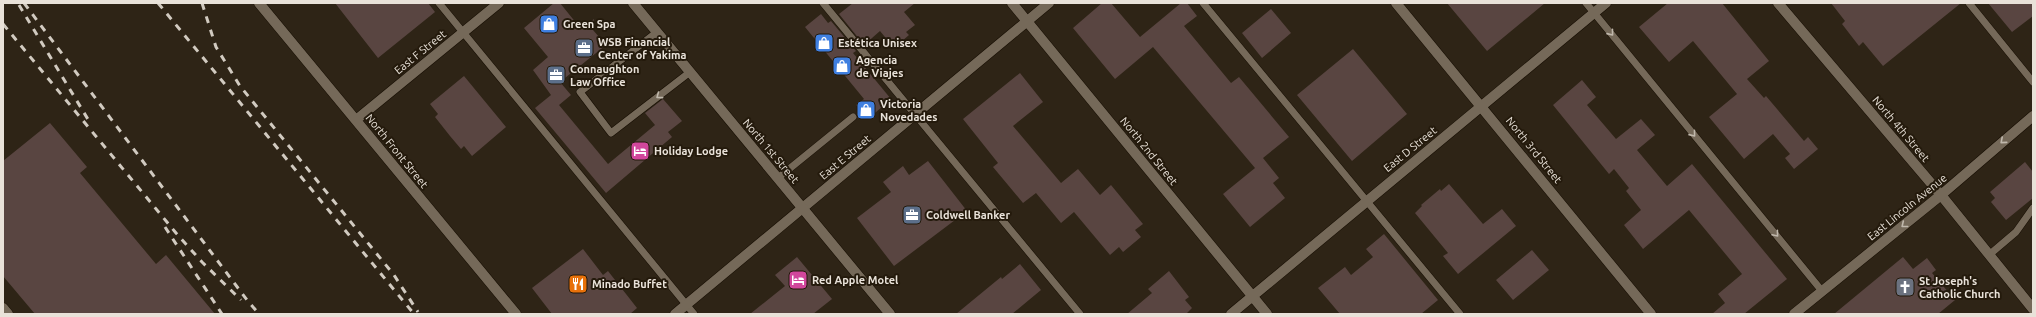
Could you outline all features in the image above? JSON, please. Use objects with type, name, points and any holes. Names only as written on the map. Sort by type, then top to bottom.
[{"type":"street","name":"North Front Street","points":[[259,3],[516,314]]},
{"type":"street","name":"East F Street","points":[[356,120],[499,3]]},
{"type":"street","name":"North 1st Street","points":[[633,3],[890,314]]},
{"type":"street","name":"North 2nd Street","points":[[1012,3],[1267,314]]},
{"type":"street","name":"East E Street","points":[[675,314],[1049,3]]},
{"type":"street","name":"North 3rd Street","points":[[1396,3],[1651,314]]},
{"type":"street","name":"East D Street","points":[[1230,314],[1606,3]]},
{"type":"street","name":"North 4th Street","points":[[1778,3],[1941,195],[2033,309]]},
{"type":"street","name":"East Lincoln Avenue","points":[[1794,314],[1941,195],[2032,118]]},
{"type":"street","points":[[3,308],[8,314]]},
{"type":"lane","points":[[439,3],[694,314]]},
{"type":"lane","points":[[823,3],[1080,314]]},
{"type":"lane","points":[[1203,3],[1460,314]]},
{"type":"lane","points":[[1586,3],[1822,291]]},
{"type":"lane","points":[[1969,3],[2033,82]]},
{"type":"lane","points":[[657,32],[580,92],[611,133],[690,72]]},
{"type":"lane","points":[[778,178],[853,117]]},
{"type":"lane","points":[[1989,255],[2016,232],[2033,208]]},
{"type":"building","points":[[335,3],[428,3],[435,12],[378,58]]},
{"type":"building","points":[[554,3],[560,3],[581,29],[594,19],[593,30],[606,45],[560,82],[571,95],[559,105],[608,164],[655,125],[645,113],[663,99],[682,121],[668,132],[672,137],[606,193],[535,108],[551,95],[533,70],[548,57],[524,28]]},
{"type":"building","points":[[853,3],[915,3],[904,12],[915,25],[906,32],[909,35],[894,48],[880,31],[864,45],[839,14]]},
{"type":"building","points":[[1102,3],[1111,3],[1140,37],[1181,3],[1187,3],[1197,16],[1184,26],[1231,83],[1239,77],[1289,137],[1263,158],[1279,178],[1273,183],[1285,198],[1250,227],[1223,194],[1255,168],[1153,47],[1115,79],[1073,28]]},
{"type":"building","points":[[1447,3],[1545,3],[1487,51]]},
{"type":"building","points":[[1668,3],[1722,3],[1769,61],[1747,79],[1764,98],[1766,96],[1804,141],[1808,137],[1818,149],[1794,169],[1785,158],[1790,154],[1773,134],[1744,159],[1709,117],[1737,94],[1693,41],[1669,62],[1639,27]]},
{"type":"building","points":[[1831,3],[1961,3],[1883,66],[1863,42],[1859,46],[1842,24],[1845,21]]},
{"type":"building","points":[[1988,3],[2033,3],[2033,16],[2012,32]]},
{"type":"building","points":[[1271,9],[1291,33],[1262,58],[1242,33]]},
{"type":"building","points":[[821,14],[828,23],[831,21],[856,51],[853,53],[891,99],[868,119],[856,105],[864,99],[805,27]]},
{"type":"building","points":[[1353,49],[1407,114],[1352,161],[1297,95]]},
{"type":"building","points":[[1020,73],[1043,102],[1013,126],[1061,183],[1078,169],[1100,195],[1111,185],[1143,224],[1135,230],[1141,237],[1123,252],[1119,247],[1110,255],[1074,212],[1061,223],[1036,193],[1023,203],[993,167],[998,163],[963,119]]},
{"type":"building","points":[[464,76],[506,127],[472,156],[464,146],[461,149],[450,136],[435,117],[438,114],[430,104]]},
{"type":"building","points":[[1582,80],[1596,97],[1587,105],[1616,139],[1641,119],[1655,135],[1637,150],[1667,186],[1692,164],[1787,279],[1744,314],[1712,314],[1725,303],[1718,294],[1742,274],[1689,210],[1643,249],[1624,225],[1641,210],[1626,191],[1629,188],[1614,169],[1609,174],[1553,105]]},
{"type":"building","points":[[50,123],[87,167],[80,173],[156,264],[166,255],[215,314],[35,314],[3,276],[3,161]]},
{"type":"building","name":"Coldwell Banker","points":[[928,161],[967,211],[894,266],[857,218],[891,192],[883,182],[903,166],[909,175]]},
{"type":"building","points":[[2025,162],[2033,172],[2033,198],[2006,220],[1991,202],[1995,198],[1990,192]]},
{"type":"building","points":[[1449,184],[1483,224],[1502,209],[1516,226],[1458,274],[1443,256],[1448,253],[1415,213],[1422,206],[1421,205],[1440,189],[1441,191]]},
{"type":"building","points":[[1384,234],[1438,300],[1421,314],[1340,314],[1318,288],[1345,267],[1351,275],[1373,257],[1366,249]]},
{"type":"building","name":"Minado Buffet","points":[[583,249],[603,275],[608,271],[637,308],[630,314],[552,314],[532,288]]},
{"type":"building","points":[[1532,250],[1549,270],[1513,300],[1496,280]]},
{"type":"building","name":"Red Apple Motel","points":[[797,257],[832,299],[813,314],[750,314],[785,286],[775,275]]},
{"type":"building","name":"St Joseph's Catholic Church","points":[[1903,257],[1913,269],[1927,258],[1936,270],[1932,273],[1955,300],[1938,314],[1834,314]]},
{"type":"building","points":[[1020,264],[1041,290],[1012,314],[956,314],[1001,277],[1002,279]]},
{"type":"building","points":[[1169,271],[1189,297],[1185,300],[1192,308],[1186,314],[1127,314],[1152,293],[1148,289]]},
{"type":"railway","points":[[24,3],[259,314]]},
{"type":"railway","points":[[158,3],[414,314]]},
{"type":"railway","points":[[202,3],[216,47],[240,86],[394,275],[418,312]]},
{"type":"railway","points":[[19,5],[89,121]]},
{"type":"railway","points":[[3,24],[176,233],[202,262],[241,300]]},
{"type":"railway","points":[[165,227],[222,314]]},
{"type":"place","name":"Green Spa","points":[[549,24]]},
{"type":"place","name":"Estética Unisex","points":[[824,43]]},
{"type":"place","name":"WSB Financial Center of Yakima","points":[[584,48]]},
{"type":"place","name":"Agencia de Viajes","points":[[842,66]]},
{"type":"place","name":"Connaughton Law Office","points":[[556,75]]},
{"type":"place","name":"Victoria Novedades","points":[[866,110]]},
{"type":"place","name":"Holiday Lodge","points":[[640,151]]},
{"type":"place","name":"Coldwell Banker","points":[[912,215]]},
{"type":"place","name":"Red Apple Motel","points":[[798,280]]},
{"type":"place","name":"Minado Buffet","points":[[578,284]]},
{"type":"place","name":"St Joseph's Catholic Church","points":[[1905,287]]}]
